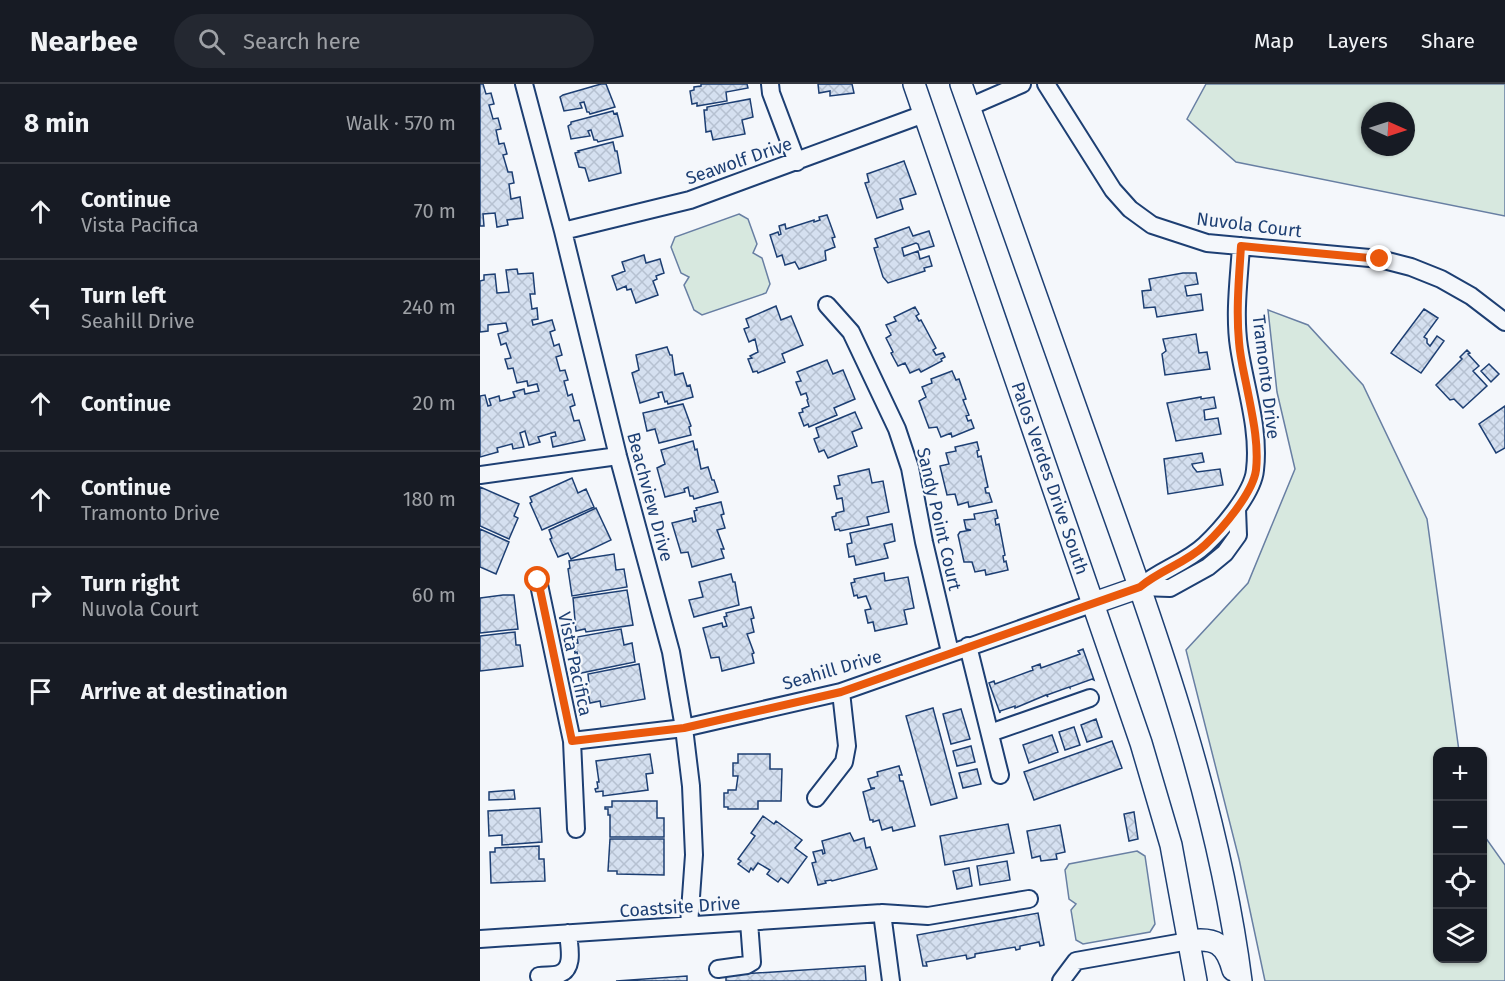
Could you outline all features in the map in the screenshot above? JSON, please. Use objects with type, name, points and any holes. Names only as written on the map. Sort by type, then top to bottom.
[{"type":"main road","name":"Palos Verdes Drive South","points":[[914,84],[1094,603],[1156,791],[1171,845],[1196,981]]},
{"type":"main road","points":[[961,84],[1140,587],[1194,763],[1222,868],[1241,981]]},
{"type":"main road","points":[[1094,603],[1140,587]]},
{"type":"main road","points":[[1189,941],[1205,939],[1216,942],[1224,949],[1233,967],[1236,981]]},
{"type":"street","name":"Beachview Drive","points":[[524,84],[618,456],[671,652],[691,786],[694,855],[689,926]]},
{"type":"street","points":[[770,84],[771,93],[797,162]]},
{"type":"street","points":[[969,107],[1022,84]]},
{"type":"street","name":"Nuvola Court","points":[[1046,84],[1113,190],[1130,209],[1152,225],[1206,243],[1380,259],[1411,267],[1441,279],[1471,296],[1505,322]]},
{"type":"street","name":"Seawolf Drive","points":[[563,231],[690,200],[924,114]]},
{"type":"street","name":"Tramonto Drive","points":[[1140,587],[1170,588],[1217,560],[1238,535],[1237,509],[1256,471],[1252,415],[1239,345],[1237,306],[1241,246]]},
{"type":"street","name":"Sandy Point Court","points":[[827,305],[851,332],[897,429],[910,468],[924,542],[950,652]]},
{"type":"street","points":[[480,476],[618,456]]},
{"type":"street","name":"Vista Pacifica","points":[[538,580],[572,741],[576,829]]},
{"type":"street","name":"Seahill Drive","points":[[572,741],[684,728],[841,692],[1094,603]]},
{"type":"street","points":[[968,646],[1000,775]]},
{"type":"street","points":[[816,798],[844,762],[847,746],[841,692]]},
{"type":"street","points":[[990,733],[1090,698]]},
{"type":"street","name":"Coastsite Drive","points":[[480,939],[882,912],[928,916],[1029,899]]},
{"type":"street","points":[[882,912],[891,981]]},
{"type":"street","points":[[718,969],[747,965],[752,962],[749,922]]},
{"type":"street","points":[[539,976],[560,974],[568,968],[570,960],[568,933]]},
{"type":"street","points":[[1061,981],[1076,961],[1189,941]]},
{"type":"shaded area","points":[[1206,84],[1505,84],[1505,216],[1236,162],[1187,119]]},
{"type":"shaded area","points":[[739,214],[748,219],[757,244],[753,253],[762,258],[770,284],[766,293],[702,315],[694,310],[684,285],[689,277],[681,273],[671,247],[675,237]]},
{"type":"shaded area","points":[[1268,310],[1308,325],[1363,385],[1427,519],[1458,747],[1433,747],[1433,963],[1487,963],[1487,840],[1505,865],[1505,981],[1265,981],[1239,859],[1186,650],[1248,583],[1295,469],[1277,392]]},
{"type":"shaded area","points":[[1137,851],[1145,856],[1155,924],[1150,932],[1083,944],[1076,940],[1071,910],[1076,904],[1069,899],[1065,870],[1069,864]]},
{"type":"building","points":[[480,84],[483,84],[486,94],[491,93],[494,104],[489,105],[493,119],[498,118],[501,129],[496,130],[499,144],[504,143],[507,154],[503,155],[508,172],[512,172],[514,183],[509,184],[511,199],[520,197],[523,218],[507,220],[508,225],[497,227],[495,213],[483,214],[484,226],[480,226]]},
{"type":"building","points":[[606,84],[615,107],[590,114],[584,102],[580,103],[582,108],[564,111],[560,97]]},
{"type":"building","points":[[701,84],[747,84],[748,88],[726,92],[727,101],[697,106],[697,103],[692,104],[690,91]]},
{"type":"building","points":[[818,84],[852,84],[854,93],[830,96],[830,91],[819,93]]},
{"type":"building","points":[[750,99],[753,117],[742,120],[745,134],[713,140],[711,131],[706,132],[704,110],[707,110],[707,107]]},
{"type":"building","points":[[613,111],[614,114],[617,113],[623,136],[598,142],[594,140],[591,130],[588,131],[590,136],[571,139],[568,126],[571,122]]},
{"type":"building","points":[[613,142],[621,173],[589,181],[585,168],[579,167],[575,153]]},
{"type":"building","points":[[904,161],[916,194],[900,199],[903,209],[877,218],[865,183],[869,182],[867,174]]},
{"type":"building","points":[[827,215],[835,237],[832,238],[835,247],[825,251],[826,260],[799,269],[795,262],[785,265],[782,255],[777,257],[770,235],[778,232],[779,235],[781,234],[779,226],[785,224],[786,229],[820,220],[819,217]]},
{"type":"building","points":[[909,227],[913,236],[929,231],[934,246],[920,250],[916,243],[902,248],[904,256],[918,251],[920,259],[929,256],[932,266],[924,268],[925,271],[888,283],[883,277],[874,248],[878,247],[875,239]]},
{"type":"building","points":[[644,255],[646,263],[660,259],[664,273],[656,276],[657,279],[653,281],[658,295],[636,303],[631,289],[627,290],[626,286],[617,290],[612,276],[625,271],[622,262]]},
{"type":"building","points":[[517,269],[518,274],[533,273],[535,294],[530,294],[532,309],[537,308],[538,319],[532,320],[533,325],[552,320],[555,330],[550,332],[554,346],[559,344],[562,355],[556,357],[560,371],[565,370],[568,380],[564,381],[568,396],[572,394],[575,405],[570,407],[574,421],[579,420],[585,440],[553,447],[551,437],[556,436],[555,432],[538,437],[540,442],[529,445],[525,431],[520,433],[524,447],[513,449],[512,444],[497,448],[498,452],[480,457],[480,396],[485,395],[488,406],[491,405],[489,399],[499,396],[500,401],[515,397],[513,392],[524,389],[525,394],[539,391],[537,384],[528,386],[527,381],[517,383],[513,368],[508,369],[505,359],[511,358],[506,343],[501,345],[498,334],[508,331],[506,323],[488,325],[488,331],[480,332],[480,281],[484,280],[484,275],[495,274],[497,293],[509,292],[506,270]]},
{"type":"building","points":[[1196,273],[1198,284],[1185,286],[1187,296],[1201,294],[1203,310],[1157,317],[1155,307],[1144,308],[1142,291],[1151,290],[1149,279]]},
{"type":"building","points":[[776,306],[781,320],[791,316],[803,345],[782,354],[785,362],[758,373],[753,372],[748,359],[758,352],[755,339],[749,342],[744,329],[749,327],[746,319]]},
{"type":"building","points":[[915,307],[919,314],[916,316],[919,321],[921,320],[936,348],[933,350],[936,355],[943,353],[945,357],[941,359],[942,361],[921,372],[919,369],[910,373],[905,363],[898,366],[891,353],[893,352],[886,338],[891,335],[886,325],[896,321],[894,317]]},
{"type":"building","points":[[1424,309],[1438,318],[1424,337],[1427,343],[1430,346],[1437,336],[1444,341],[1421,373],[1391,353]]},
{"type":"building","points":[[1196,334],[1199,353],[1207,352],[1210,369],[1165,375],[1162,354],[1166,351],[1163,339]]},
{"type":"building","points":[[667,347],[672,355],[675,375],[683,373],[687,386],[690,385],[693,397],[668,404],[662,392],[658,393],[659,397],[640,403],[632,373],[639,370],[636,355]]},
{"type":"building","points":[[1467,350],[1479,366],[1473,371],[1487,386],[1463,408],[1454,399],[1450,400],[1436,385],[1462,359],[1460,357]]},
{"type":"building","points":[[827,360],[833,374],[843,370],[855,399],[834,408],[837,415],[809,427],[808,424],[804,426],[799,413],[809,406],[806,393],[801,395],[796,382],[801,381],[797,372]]},
{"type":"building","points":[[1489,364],[1499,374],[1491,382],[1481,371]]},
{"type":"building","points":[[952,371],[956,380],[959,379],[966,399],[963,400],[969,415],[966,416],[968,421],[971,420],[974,428],[952,437],[951,433],[941,437],[937,427],[929,428],[919,401],[926,397],[922,387],[932,383],[931,379]]},
{"type":"building","points":[[1201,397],[1201,399],[1214,397],[1216,408],[1204,410],[1205,420],[1218,418],[1221,434],[1176,441],[1167,403]]},
{"type":"building","points":[[683,404],[691,426],[689,427],[691,435],[659,443],[655,429],[647,431],[643,413]]},
{"type":"building","points":[[1505,406],[1505,448],[1496,453],[1479,424]]},
{"type":"building","points":[[855,412],[862,428],[852,432],[857,446],[828,458],[824,450],[819,452],[814,439],[819,437],[816,428]]},
{"type":"building","points":[[693,441],[701,469],[708,467],[718,492],[694,499],[690,496],[688,487],[684,489],[685,492],[665,497],[657,468],[665,464],[661,450]]},
{"type":"building","points":[[977,442],[978,457],[981,456],[988,487],[985,488],[986,493],[989,493],[992,502],[969,507],[968,502],[958,505],[955,494],[947,495],[940,466],[949,464],[946,453],[956,451],[955,447]]},
{"type":"building","points":[[1202,453],[1204,462],[1192,464],[1193,467],[1197,472],[1220,469],[1223,485],[1168,494],[1164,459]]},
{"type":"building","points":[[869,469],[872,483],[883,481],[889,512],[867,517],[869,525],[835,530],[832,517],[844,511],[842,498],[837,499],[834,486],[840,485],[838,476]]},
{"type":"building","points":[[572,478],[578,493],[586,489],[594,507],[542,530],[530,503],[532,502],[530,497]]},
{"type":"building","points":[[480,487],[519,504],[514,516],[518,518],[509,539],[480,526]]},
{"type":"building","points":[[721,502],[724,514],[721,515],[725,528],[717,530],[724,549],[721,549],[724,558],[692,567],[688,552],[681,553],[672,523],[692,518],[693,522],[696,521],[694,511],[697,510],[696,508]]},
{"type":"building","points":[[596,508],[611,540],[571,559],[568,553],[558,557],[550,539],[552,538],[549,530]]},
{"type":"building","points":[[996,510],[998,518],[995,519],[996,525],[999,524],[1005,555],[1003,556],[1004,562],[1006,561],[1008,570],[986,575],[985,570],[975,572],[972,562],[964,562],[958,535],[960,532],[971,530],[966,529],[964,520],[975,519],[974,514]]},
{"type":"building","points":[[892,524],[895,541],[884,544],[888,558],[856,565],[854,556],[849,557],[847,544],[852,543],[850,533]]},
{"type":"building","points":[[480,529],[509,542],[496,574],[480,567]]},
{"type":"building","points":[[614,554],[616,570],[624,569],[627,587],[572,596],[569,561]]},
{"type":"building","points":[[884,573],[885,581],[908,577],[914,608],[904,610],[907,624],[875,631],[873,622],[868,623],[865,610],[871,609],[866,596],[858,598],[857,595],[854,596],[851,583],[855,582],[854,579]]},
{"type":"building","points":[[731,574],[735,582],[739,605],[694,617],[689,600],[703,597],[699,582]]},
{"type":"building","points":[[627,590],[633,625],[586,632],[585,629],[576,631],[573,598]]},
{"type":"building","points":[[514,595],[518,629],[480,633],[480,598]]},
{"type":"building","points":[[751,607],[754,632],[747,634],[754,653],[752,654],[754,663],[722,671],[719,657],[711,658],[703,628],[722,623],[723,627],[727,626],[724,617],[727,616],[726,613]]},
{"type":"building","points":[[621,629],[624,645],[632,643],[635,662],[581,673],[577,652],[575,653],[574,646],[571,647],[570,644],[578,643],[577,637]]},
{"type":"building","points":[[515,632],[516,645],[520,645],[523,666],[480,671],[480,636]]},
{"type":"building","points":[[1083,649],[1094,680],[1047,695],[1048,697],[1046,695],[1015,708],[1015,706],[1000,711],[1000,713],[989,683],[994,681],[995,684],[1033,670],[1032,667],[1040,664],[1041,668],[1080,654],[1078,651]]},
{"type":"building","points":[[639,664],[645,699],[601,707],[600,701],[590,703],[586,683],[589,683],[588,674]]},
{"type":"building","points":[[933,708],[957,798],[931,805],[906,716]]},
{"type":"building","points":[[961,709],[970,739],[951,744],[943,714]]},
{"type":"building","points":[[1096,719],[1102,737],[1087,742],[1081,725]]},
{"type":"building","points":[[1074,727],[1080,745],[1065,750],[1059,732]]},
{"type":"building","points":[[1052,735],[1058,752],[1029,763],[1023,745]]},
{"type":"building","points":[[1112,741],[1122,768],[1034,800],[1024,772]]},
{"type":"building","points":[[971,746],[975,762],[957,766],[953,751]]},
{"type":"building","points":[[650,754],[653,773],[646,774],[648,790],[603,796],[603,791],[596,792],[597,782],[599,782],[596,761]]},
{"type":"building","points":[[738,754],[770,754],[770,769],[782,769],[781,801],[758,801],[758,809],[724,807],[724,793],[728,793],[728,790],[736,790],[738,776],[733,776],[733,763],[738,763]]},
{"type":"building","points":[[899,766],[902,775],[899,775],[900,781],[903,781],[915,826],[893,831],[892,827],[882,830],[879,820],[873,822],[870,820],[863,792],[875,788],[871,788],[868,779],[878,776],[877,772]]},
{"type":"building","points":[[977,769],[981,784],[963,788],[959,773]]},
{"type":"building","points":[[514,790],[515,799],[489,800],[489,792]]},
{"type":"building","points":[[612,801],[657,801],[657,818],[664,818],[664,837],[610,837],[610,815],[605,807],[612,807]]},
{"type":"building","points":[[540,808],[542,842],[502,845],[502,835],[489,836],[488,811]]},
{"type":"building","points":[[1134,812],[1138,839],[1129,841],[1124,814]]},
{"type":"building","points":[[763,816],[774,824],[776,821],[802,840],[795,848],[807,857],[788,883],[781,878],[778,882],[767,874],[770,870],[758,863],[749,872],[738,864],[741,861],[738,859],[755,836],[751,833]]},
{"type":"building","points":[[1008,824],[1014,853],[945,865],[940,836]]},
{"type":"building","points":[[1060,825],[1065,852],[1056,854],[1057,859],[1041,861],[1040,856],[1032,858],[1027,831]]},
{"type":"building","points":[[850,833],[854,841],[864,838],[866,848],[870,847],[877,869],[825,881],[826,883],[818,885],[812,863],[816,862],[813,852],[822,850],[823,854],[825,853],[822,841]]},
{"type":"building","points":[[610,839],[664,839],[664,875],[617,874],[617,871],[608,871]]},
{"type":"building","points":[[539,846],[539,859],[544,859],[545,881],[491,883],[490,852],[495,852],[495,848]]},
{"type":"building","points":[[1007,861],[1010,880],[980,885],[977,866]]},
{"type":"building","points":[[969,868],[972,886],[957,889],[953,871]]},
{"type":"building","points":[[1038,913],[1044,945],[1040,946],[1039,942],[1020,946],[1020,949],[1016,950],[1015,947],[975,954],[975,957],[967,959],[966,955],[926,962],[927,966],[923,966],[917,935]]},
{"type":"building","points":[[865,966],[866,981],[726,981],[726,975]]},
{"type":"building","points":[[687,976],[687,981],[616,981]]},
{"type":"route","points":[[538,580],[572,741],[684,728],[841,692],[1140,587],[1153,576],[1190,557],[1206,544],[1237,509],[1256,471],[1252,415],[1239,345],[1237,306],[1241,246],[1380,259]]}]
